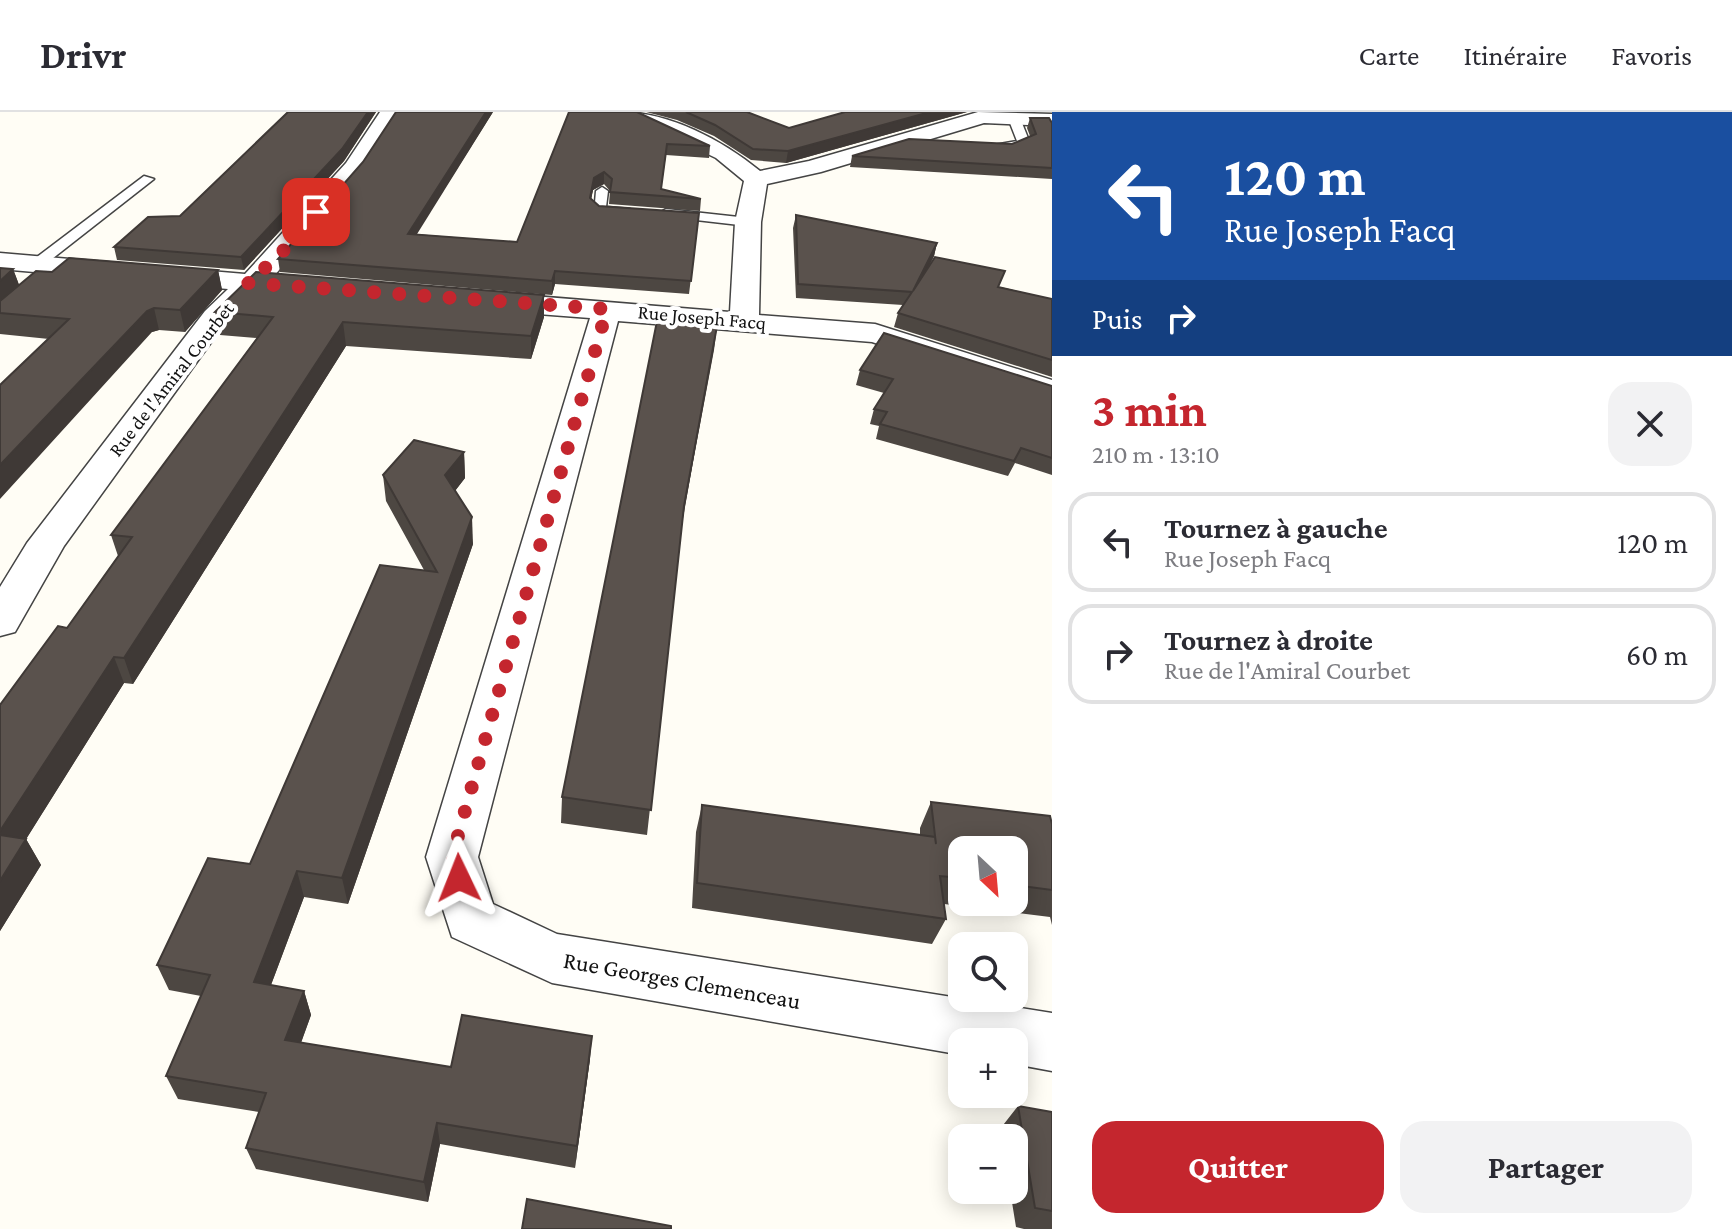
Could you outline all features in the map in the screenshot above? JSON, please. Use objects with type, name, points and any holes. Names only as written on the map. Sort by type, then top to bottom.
[{"type":"street","name":"Rue de l'Amiral Courbet","points":[[0,622],[46,543],[215,317],[247,283],[278,257],[354,167],[390,112]]},
{"type":"street","points":[[630,112],[724,153],[756,179]]},
{"type":"street","points":[[756,179],[983,117],[1052,120]]},
{"type":"street","points":[[744,320],[748,222],[756,179]]},
{"type":"street","points":[[0,261],[46,271],[335,290]]},
{"type":"street","name":"Rue Joseph Facq","points":[[454,298],[875,333],[1052,390]]},
{"type":"street","name":"Rue Georges Clemenceau","points":[[607,309],[452,857],[471,920],[552,958],[1052,1042]]},
{"type":"lane","points":[[977,147],[1008,148],[1024,143],[1014,118]]},
{"type":"lane","points":[[899,142],[945,145]]},
{"type":"lane","points":[[46,271],[148,179]]},
{"type":"lane","points":[[602,191],[599,211],[675,214],[748,222]]},
{"type":"building","points":[[288,112],[368,112],[342,149],[241,257],[114,247],[148,217],[180,216]]},
{"type":"building","points":[[396,112],[486,112],[408,234],[517,242],[569,112],[637,112],[710,146],[667,144],[661,189],[701,199],[610,192],[612,179],[604,172],[594,178],[590,198],[599,206],[699,213],[691,281],[555,271],[552,281],[278,259],[363,162]]},
{"type":"building","points":[[686,112],[747,112],[789,128],[845,112],[930,112],[788,151],[753,149],[715,125]]},
{"type":"building","points":[[1030,118],[1049,118],[1052,123],[1052,168],[852,156],[909,139],[1012,144],[1036,134]]},
{"type":"building","points":[[796,215],[937,243],[913,291],[935,257],[1005,271],[998,287],[1052,299],[1052,360],[898,313],[912,292],[798,284]]},
{"type":"building","points":[[69,258],[218,270],[180,310],[154,308],[147,311],[0,465],[0,385],[69,319],[0,313],[0,301],[36,271],[52,272]]},
{"type":"building","points":[[0,268],[13,269],[0,281]]},
{"type":"building","points":[[256,272],[544,295],[531,336],[343,322],[124,658],[114,657],[0,831],[0,705],[58,626],[67,628],[132,537],[111,535],[273,317],[215,312]]},
{"type":"building","points":[[658,316],[700,319],[700,325],[717,326],[684,506],[651,810],[562,797]]},
{"type":"building","points":[[884,333],[1052,386],[1052,458],[1021,448],[1014,461],[880,424],[887,412],[874,409],[893,379],[860,370]]},
{"type":"building","points":[[414,440],[464,452],[445,475],[472,517],[342,878],[297,871],[254,982],[304,991],[285,1040],[451,1067],[462,1015],[592,1036],[577,1146],[437,1123],[424,1182],[246,1148],[266,1093],[166,1076],[210,975],[157,965],[208,858],[250,864],[380,565],[437,572],[383,475]]},
{"type":"building","points":[[931,802],[1050,816],[1052,890],[1028,887],[1028,836],[948,836],[948,877],[940,876],[946,919],[697,883],[702,805],[935,837],[936,844]]},
{"type":"building","points":[[0,835],[26,839],[0,881]]},
{"type":"building","points":[[1018,1108],[1052,1112],[1052,1211],[1035,1208],[1028,1166],[1028,1124],[1021,1124]]},
{"type":"building","points":[[527,1199],[671,1226],[671,1229],[522,1229]]},
{"type":"route","points":[[316,212],[278,257],[247,283],[607,309],[452,857],[459,878]]}]
